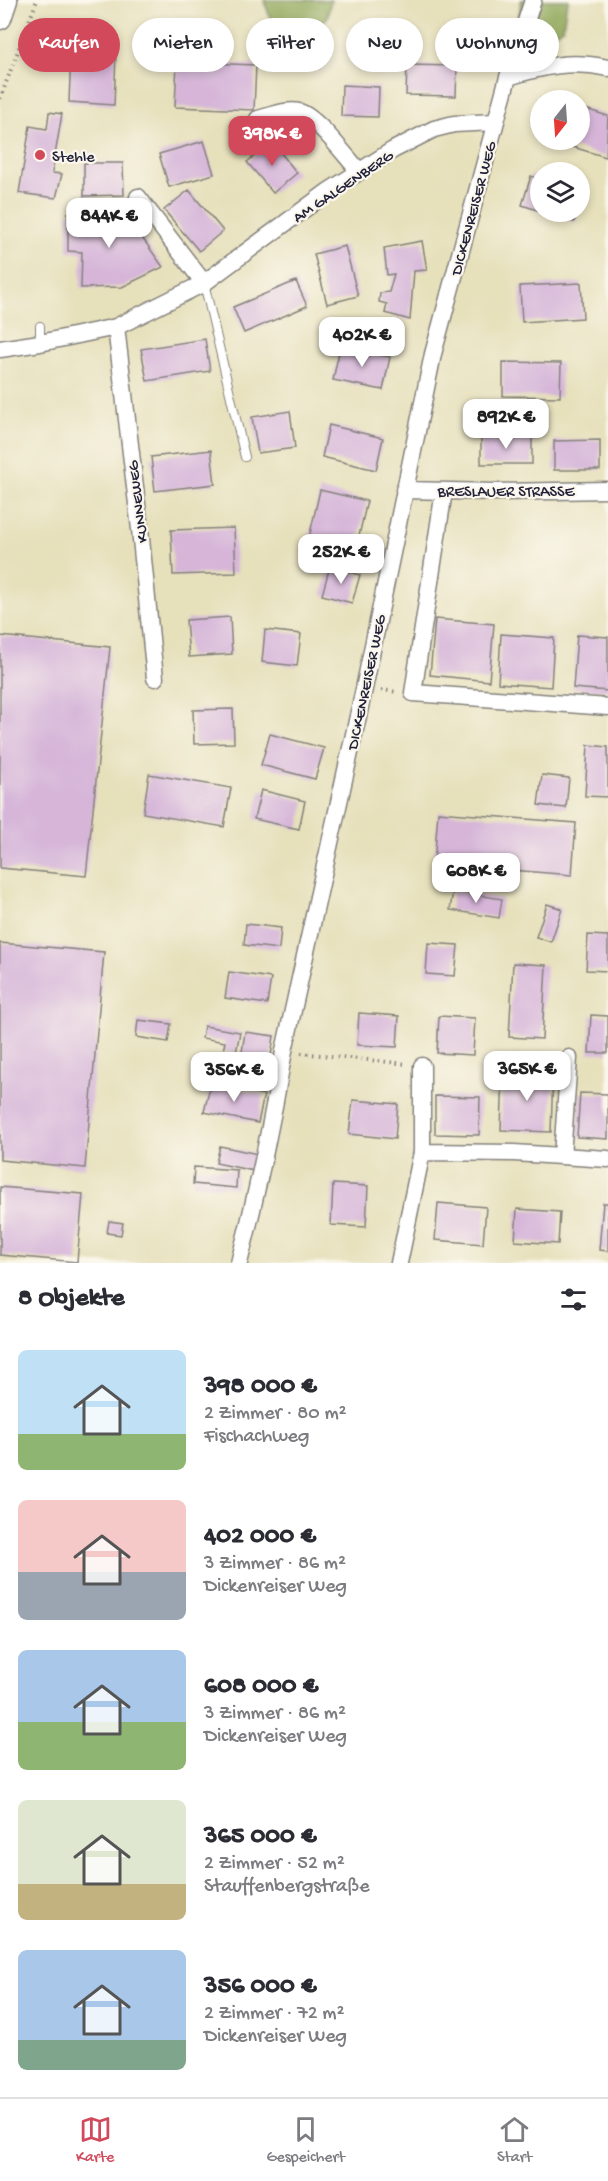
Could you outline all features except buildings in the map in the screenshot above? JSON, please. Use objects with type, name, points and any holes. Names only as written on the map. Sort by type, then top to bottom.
[{"type":"main road","points":[[0,18],[6,0]]},
{"type":"street","name":"DICKENREISER WEG","points":[[239,1263],[275,1108],[284,1051],[364,689],[433,354],[495,123],[533,0]]},
{"type":"street","points":[[508,77],[561,64],[587,64],[608,68]]},
{"type":"street","points":[[258,119],[288,112],[300,112],[311,117],[359,171]]},
{"type":"street","name":"AM GALGENBERG","points":[[0,349],[116,327],[204,283],[359,171],[434,129],[454,124],[495,123]]},
{"type":"street","points":[[138,197],[204,283]]},
{"type":"street","name":"KUNNEWEG","points":[[116,327],[155,678]]},
{"type":"street","name":"BRESLAUER STRASSE","points":[[404,490],[608,490]]},
{"type":"street","points":[[444,491],[413,693],[608,707]]},
{"type":"street","points":[[562,1156],[569,1058]]},
{"type":"street","points":[[399,1263],[422,1152],[422,1066]]},
{"type":"street","points":[[422,1152],[514,1153],[608,1159]]},
{"type":"lane","points":[[204,283],[245,457]]},
{"type":"lane","points":[[40,326],[40,343]]},
{"type":"path","points":[[0,99],[37,0]]},
{"type":"path","points":[[364,689],[413,693]]},
{"type":"path","points":[[284,1051],[422,1066]]},
{"type":"green space","points":[[264,0],[331,0],[327,18],[270,18]]},
{"type":"green space","points":[[521,0],[569,0],[563,28],[559,31],[559,18],[519,18]]},
{"type":"place","name":"Stehle","points":[[40,155]]}]
